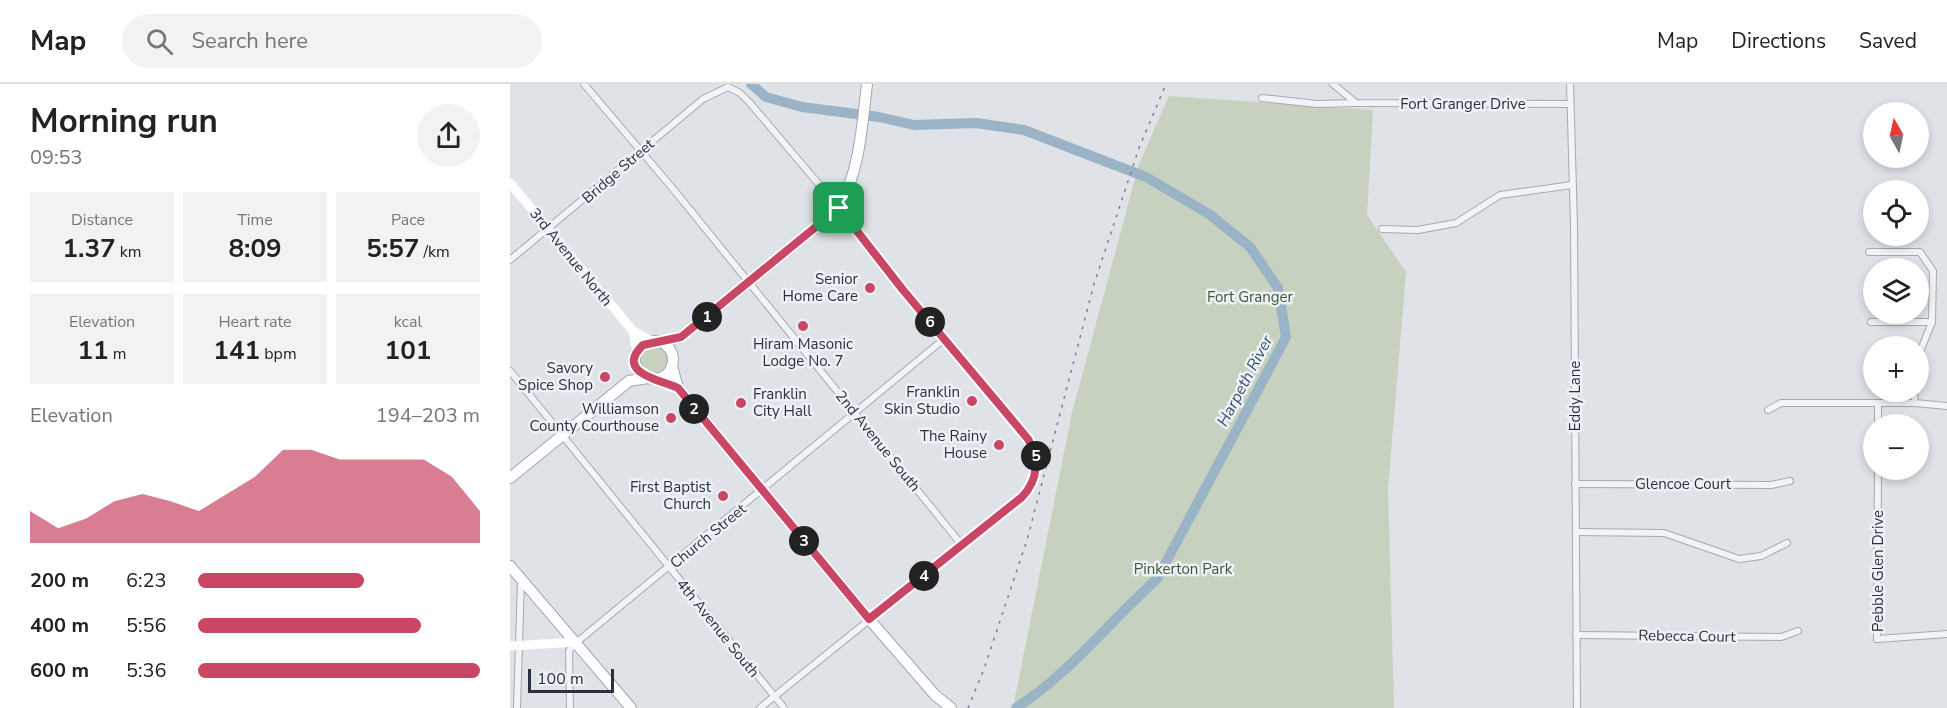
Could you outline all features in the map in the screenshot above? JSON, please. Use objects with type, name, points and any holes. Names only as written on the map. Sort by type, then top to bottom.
[{"type":"main road","points":[[629,381],[636,358],[643,345],[681,337],[750,283],[839,208],[850,189],[859,146],[867,84]]},
{"type":"main road","name":"3rd Avenue North","points":[[510,183],[633,332],[657,342]]},
{"type":"main road","name":"3rd Avenue North","points":[[633,332],[636,358]]},
{"type":"main road","points":[[510,478],[629,381],[664,376],[673,361],[681,337]]},
{"type":"main road","points":[[657,342],[668,347],[678,388],[869,619],[935,695],[951,708]]},
{"type":"main road","points":[[636,358],[640,374],[678,388]]},
{"type":"main road","points":[[510,566],[631,708]]},
{"type":"main road","points":[[515,646],[577,642]]},
{"type":"street","name":"2nd Avenue South","points":[[584,84],[750,283],[962,544]]},
{"type":"street","points":[[1333,84],[1347,93],[1356,103]]},
{"type":"street","name":"Eddy Lane","points":[[1570,84],[1577,708]]},
{"type":"street","name":"Bridge Street","points":[[510,260],[702,99],[728,87],[740,93],[750,103],[839,208]]},
{"type":"street","name":"Fort Granger Drive","points":[[1262,98],[1317,104],[1570,104]]},
{"type":"street","points":[[1382,229],[1418,230],[1456,223],[1500,195],[1572,185]]},
{"type":"street","points":[[760,708],[1029,489],[1036,462],[1035,450],[1028,439],[839,208]]},
{"type":"street","points":[[1869,252],[1920,252],[1926,259],[1933,271],[1932,322],[1926,336]]},
{"type":"street","name":"Church Street","points":[[577,642],[763,491],[944,339]]},
{"type":"street","name":"4th Avenue South","points":[[510,371],[784,708]]},
{"type":"street","points":[[1768,410],[1781,403],[1915,403],[1947,406]]},
{"type":"street","points":[[1878,404],[1878,414]]},
{"type":"street","name":"Pebble Glen Drive","points":[[1878,480],[1877,639],[1947,634]]},
{"type":"street","name":"Glencoe Court","points":[[1575,484],[1771,485],[1790,481]]},
{"type":"street","points":[[1576,532],[1636,531],[1664,534],[1739,559],[1761,556],[1787,543]]},
{"type":"street","points":[[517,708],[515,646],[521,579]]},
{"type":"street","name":"Rebecca Court","points":[[1576,635],[1781,637],[1798,631]]},
{"type":"street","points":[[570,708],[569,651],[577,642]]},
{"type":"green space","points":[[1169,96],[1373,110],[1367,215],[1406,272],[1388,489],[1394,708],[1013,708],[1072,413],[1139,164]]},
{"type":"green space","points":[[653,344],[659,345],[667,353],[667,365],[659,373],[653,374],[647,373],[639,365],[638,359],[639,353],[647,345]]},
{"type":"waterway","name":"Harpeth River","points":[[751,84],[766,97],[802,107],[879,117],[914,125],[976,123],[1024,130],[1146,177],[1209,214],[1250,247],[1278,288],[1286,337],[1157,579],[1072,663],[1016,708]]},
{"type":"railway","points":[[968,708],[984,669],[1027,540],[1094,284],[1139,148],[1166,84]]},
{"type":"place","name":"Senior Home Care","points":[[870,288]]},
{"type":"place","name":"Hiram Masonic Lodge No. 7","points":[[803,326]]},
{"type":"place","name":"Savory Spice Shop","points":[[605,377]]},
{"type":"place","name":"Franklin Skin Studio","points":[[972,401]]},
{"type":"place","name":"Franklin City Hall","points":[[741,403]]},
{"type":"place","name":"Williamson County Courthouse","points":[[671,418]]},
{"type":"place","name":"The Rainy House","points":[[999,445]]},
{"type":"place","name":"First Baptist Church","points":[[723,496]]},
{"type":"route","points":[[839,208],[903,290],[1028,439],[1036,456],[1034,478],[1022,497],[869,619],[678,388],[643,376],[638,371],[635,362],[635,356],[640,347],[649,342],[661,342],[681,337],[750,283],[839,208]]},
{"type":"park label","name":"Fort Granger","points":[[1250,297]]},
{"type":"park label","name":"Pinkerton Park","points":[[1183,569]]}]
